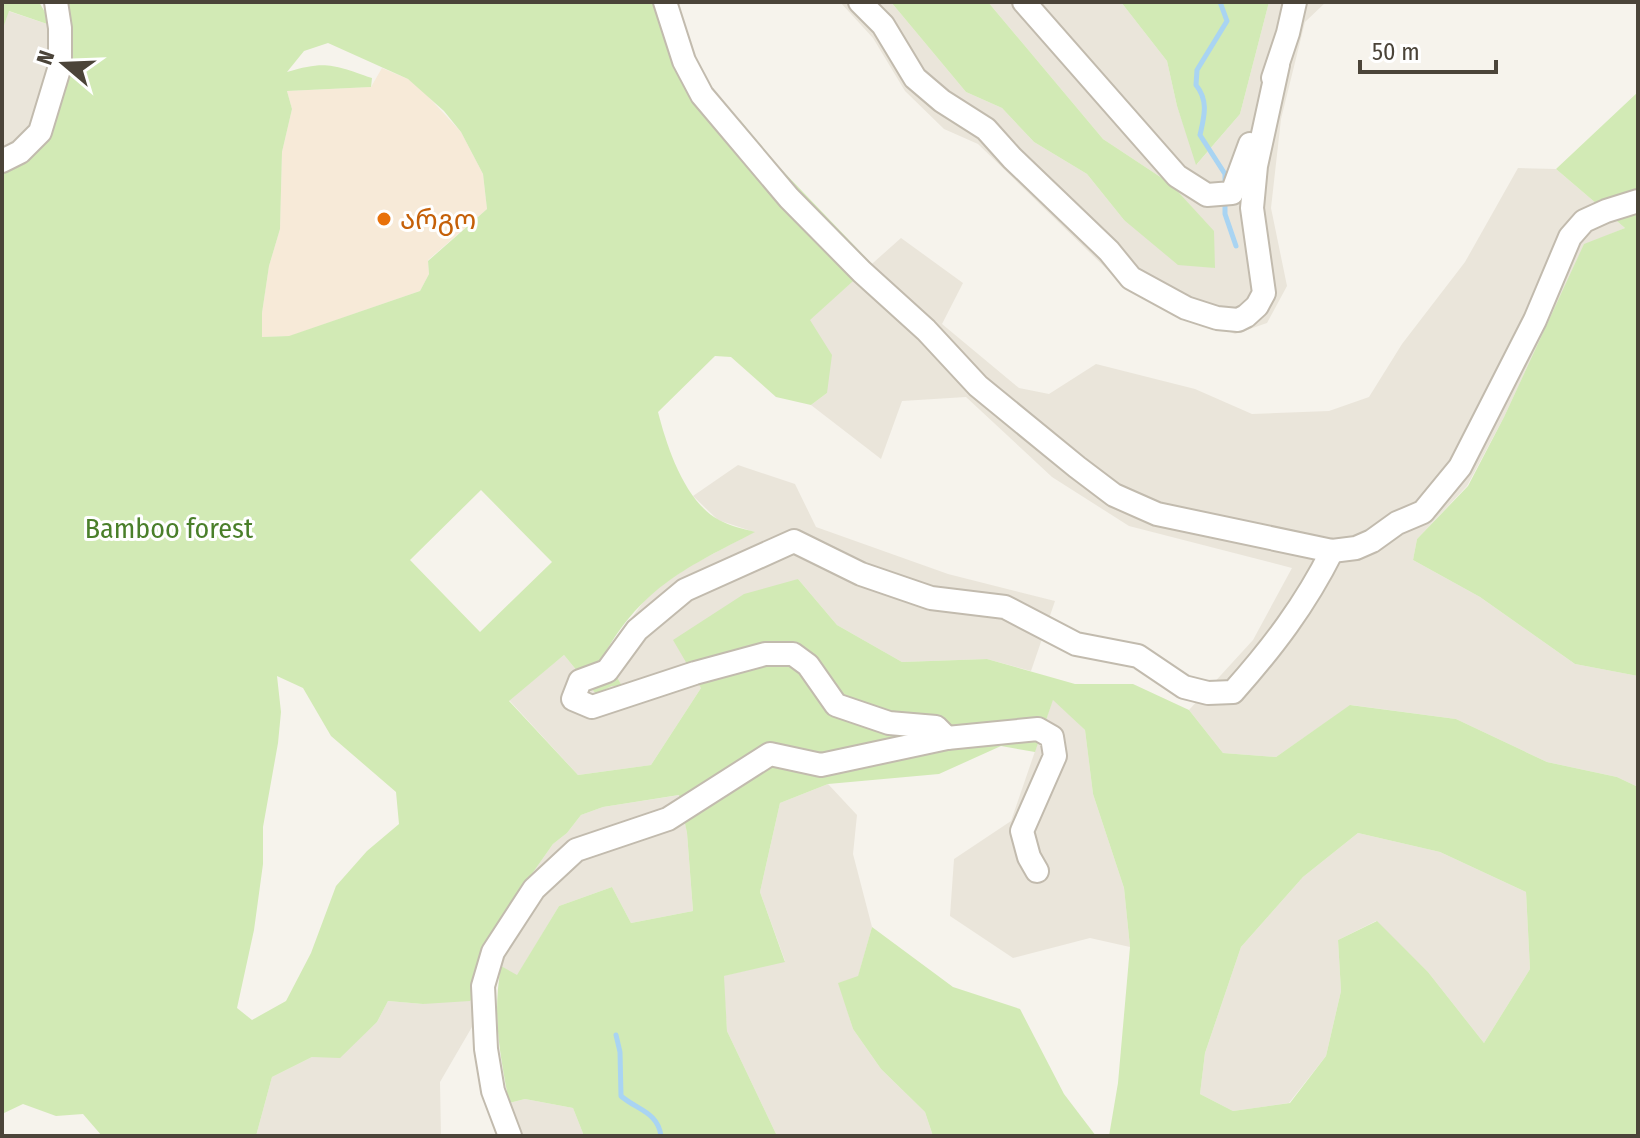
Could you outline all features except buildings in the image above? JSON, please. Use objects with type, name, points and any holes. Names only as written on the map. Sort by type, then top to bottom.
[{"type":"street","points":[[2,161],[20,152],[40,132],[60,66],[56,2]]},
{"type":"street","points":[[665,2],[684,61],[702,95],[789,198],[862,272],[926,330],[978,386],[1114,495],[1157,514],[1332,551],[1356,548],[1397,523],[1423,512],[1460,467],[1535,320],[1570,237],[1584,221],[1638,201]]},
{"type":"street","points":[[860,2],[883,25],[915,78],[942,101],[986,129],[1109,251],[1131,278],[1186,308],[1217,318],[1238,320],[1257,306],[1264,293],[1252,208],[1256,166],[1295,2]]},
{"type":"street","points":[[1024,2],[1177,176],[1207,195],[1232,193],[1278,65]]},
{"type":"street","points":[[947,738],[936,727],[889,723],[836,705],[808,665],[793,654],[765,654],[592,707],[573,699],[580,681],[607,671],[637,630],[685,590],[794,541],[861,574],[931,598],[1005,607],[1076,644],[1138,656],[1184,687],[1208,693],[1233,692],[1276,644],[1314,587],[1332,551]]},
{"type":"street","points":[[510,1136],[493,1091],[486,1049],[483,986],[493,952],[534,889],[576,850],[668,819],[770,754],[821,765],[947,738],[1038,729],[1052,737],[1055,756],[1022,831],[1029,857],[1037,871]]},
{"type":"shaded area","points":[[840,2],[891,2],[966,92],[1002,108],[1034,142],[1087,174],[1124,220],[1214,268],[1213,231],[1171,184],[1103,139],[988,2],[1121,2],[1167,61],[1177,106],[1197,164],[1240,114],[1269,2],[1326,2],[1305,22],[1281,119],[1271,208],[1287,286],[1267,323],[1235,334],[1167,307],[1120,282],[978,144],[944,129],[905,91],[873,38]]},
{"type":"shaded area","points":[[8,11],[53,26],[49,81],[34,128],[2,157],[2,31]]},
{"type":"shaded area","points":[[382,68],[408,79],[423,91],[461,132],[483,174],[487,209],[428,260],[429,274],[420,291],[290,336],[262,337],[269,266],[280,229],[282,152],[292,109],[287,91],[371,87]]},
{"type":"shaded area","points":[[1518,168],[1556,169],[1625,228],[1584,245],[1504,417],[1467,486],[1417,539],[1413,560],[1480,597],[1575,664],[1638,676],[1638,787],[1617,777],[1547,762],[1456,719],[1351,705],[1276,757],[1223,753],[1189,710],[1253,640],[1292,568],[1129,526],[1052,477],[966,397],[902,401],[881,459],[811,405],[827,393],[809,320],[901,238],[963,283],[942,324],[1019,388],[1049,394],[1096,364],[1195,389],[1252,414],[1329,411],[1369,397],[1402,344],[1465,262]]},
{"type":"shaded area","points":[[738,465],[795,484],[816,527],[948,574],[1055,601],[1031,671],[987,659],[902,662],[837,625],[798,579],[701,688],[651,765],[578,775],[509,700],[564,655],[596,694],[621,685],[604,655],[650,593],[690,566],[754,532],[718,520],[693,496]]},
{"type":"shaded area","points":[[1053,699],[1085,730],[1093,794],[1124,888],[1130,947],[1090,938],[1013,958],[950,916],[954,859],[1011,821]]},
{"type":"shaded area","points":[[828,784],[857,815],[853,854],[872,927],[858,977],[839,983],[853,1029],[881,1069],[925,1112],[933,1136],[777,1136],[727,1031],[723,976],[785,961],[760,892],[780,803]]},
{"type":"shaded area","points":[[680,795],[687,833],[693,911],[631,923],[612,887],[559,906],[517,976],[488,958],[515,898],[553,844],[567,833],[581,815],[603,807]]},
{"type":"shaded area","points":[[1358,833],[1440,852],[1526,892],[1530,969],[1484,1043],[1428,972],[1376,921],[1338,940],[1341,991],[1326,1056],[1289,1103],[1233,1111],[1200,1094],[1205,1053],[1241,947],[1303,877]]},
{"type":"shaded area","points":[[483,986],[483,1008],[440,1082],[441,1136],[256,1136],[272,1077],[312,1057],[340,1057],[377,1022],[388,1001],[423,1004]]},
{"type":"shaded area","points":[[525,1099],[573,1108],[584,1136],[523,1136],[509,1103]]},
{"type":"green space","points":[[2,2],[39,2],[53,26],[9,11],[2,31]]},
{"type":"green space","name":"Bamboo forest","points":[[56,2],[665,2],[723,122],[740,120],[779,167],[872,264],[810,320],[832,355],[827,393],[811,405],[776,397],[731,357],[715,356],[658,412],[672,457],[696,500],[719,520],[755,532],[688,568],[651,595],[635,612],[604,655],[622,686],[612,686],[596,694],[564,655],[509,701],[578,775],[651,765],[701,688],[673,640],[744,594],[798,579],[837,625],[902,662],[987,659],[1075,684],[1133,684],[1189,710],[1223,753],[1276,757],[1350,705],[1456,719],[1547,762],[1617,777],[1638,787],[1638,1136],[1109,1136],[1118,1083],[1130,947],[1124,888],[1093,794],[1085,730],[1053,700],[1035,752],[1001,746],[939,774],[828,784],[780,803],[760,892],[785,962],[724,976],[727,1031],[777,1136],[584,1136],[573,1108],[525,1099],[509,1103],[497,1019],[501,966],[517,975],[559,906],[612,887],[631,923],[693,911],[687,833],[679,795],[603,807],[581,815],[567,833],[553,844],[515,898],[501,927],[483,986],[470,1001],[423,1004],[388,1001],[377,1022],[340,1058],[312,1057],[272,1077],[256,1136],[102,1136],[83,1114],[56,1116],[23,1104],[2,1114],[2,161],[20,152],[60,66]],"holes":[[[328,43],[408,79],[444,111],[461,132],[483,174],[487,209],[428,261],[429,274],[420,291],[289,336],[262,337],[269,266],[280,229],[282,152],[292,109],[287,91],[371,87],[372,78],[330,66],[311,66],[287,72],[304,51]],[[481,490],[552,562],[480,632],[410,560]],[[277,676],[303,688],[331,736],[396,792],[399,824],[367,851],[336,886],[311,953],[286,1001],[252,1020],[237,1008],[254,930],[263,864],[263,827],[281,712]],[[1358,833],[1440,852],[1526,892],[1530,969],[1484,1043],[1428,972],[1377,921],[1338,940],[1341,991],[1326,1056],[1290,1103],[1233,1111],[1200,1094],[1205,1053],[1241,947],[1303,877]]]},
{"type":"green space","points":[[891,2],[988,2],[1103,139],[1171,184],[1214,231],[1215,268],[1178,265],[1124,220],[1087,174],[1034,142],[1002,108],[966,92]]},
{"type":"green space","points":[[1121,2],[1269,2],[1240,114],[1196,165],[1177,106],[1167,61]]},
{"type":"green space","points":[[1638,92],[1638,676],[1575,664],[1480,597],[1413,560],[1417,539],[1468,486],[1504,417],[1584,244],[1625,228],[1556,169]]},
{"type":"green space","points":[[872,927],[953,987],[1020,1009],[1064,1094],[1096,1136],[933,1136],[925,1112],[881,1069],[853,1029],[838,983],[858,976]]},
{"type":"waterway","points":[[1220,2],[1227,21],[1197,70],[1196,85],[1204,103],[1200,135],[1225,174],[1225,187]]},
{"type":"waterway","points":[[1225,201],[1225,214],[1236,246]]},
{"type":"waterway","points":[[616,1035],[620,1052],[621,1096],[651,1116],[661,1136]]},
{"type":"place","name":"არგო","points":[[384,219]]}]
